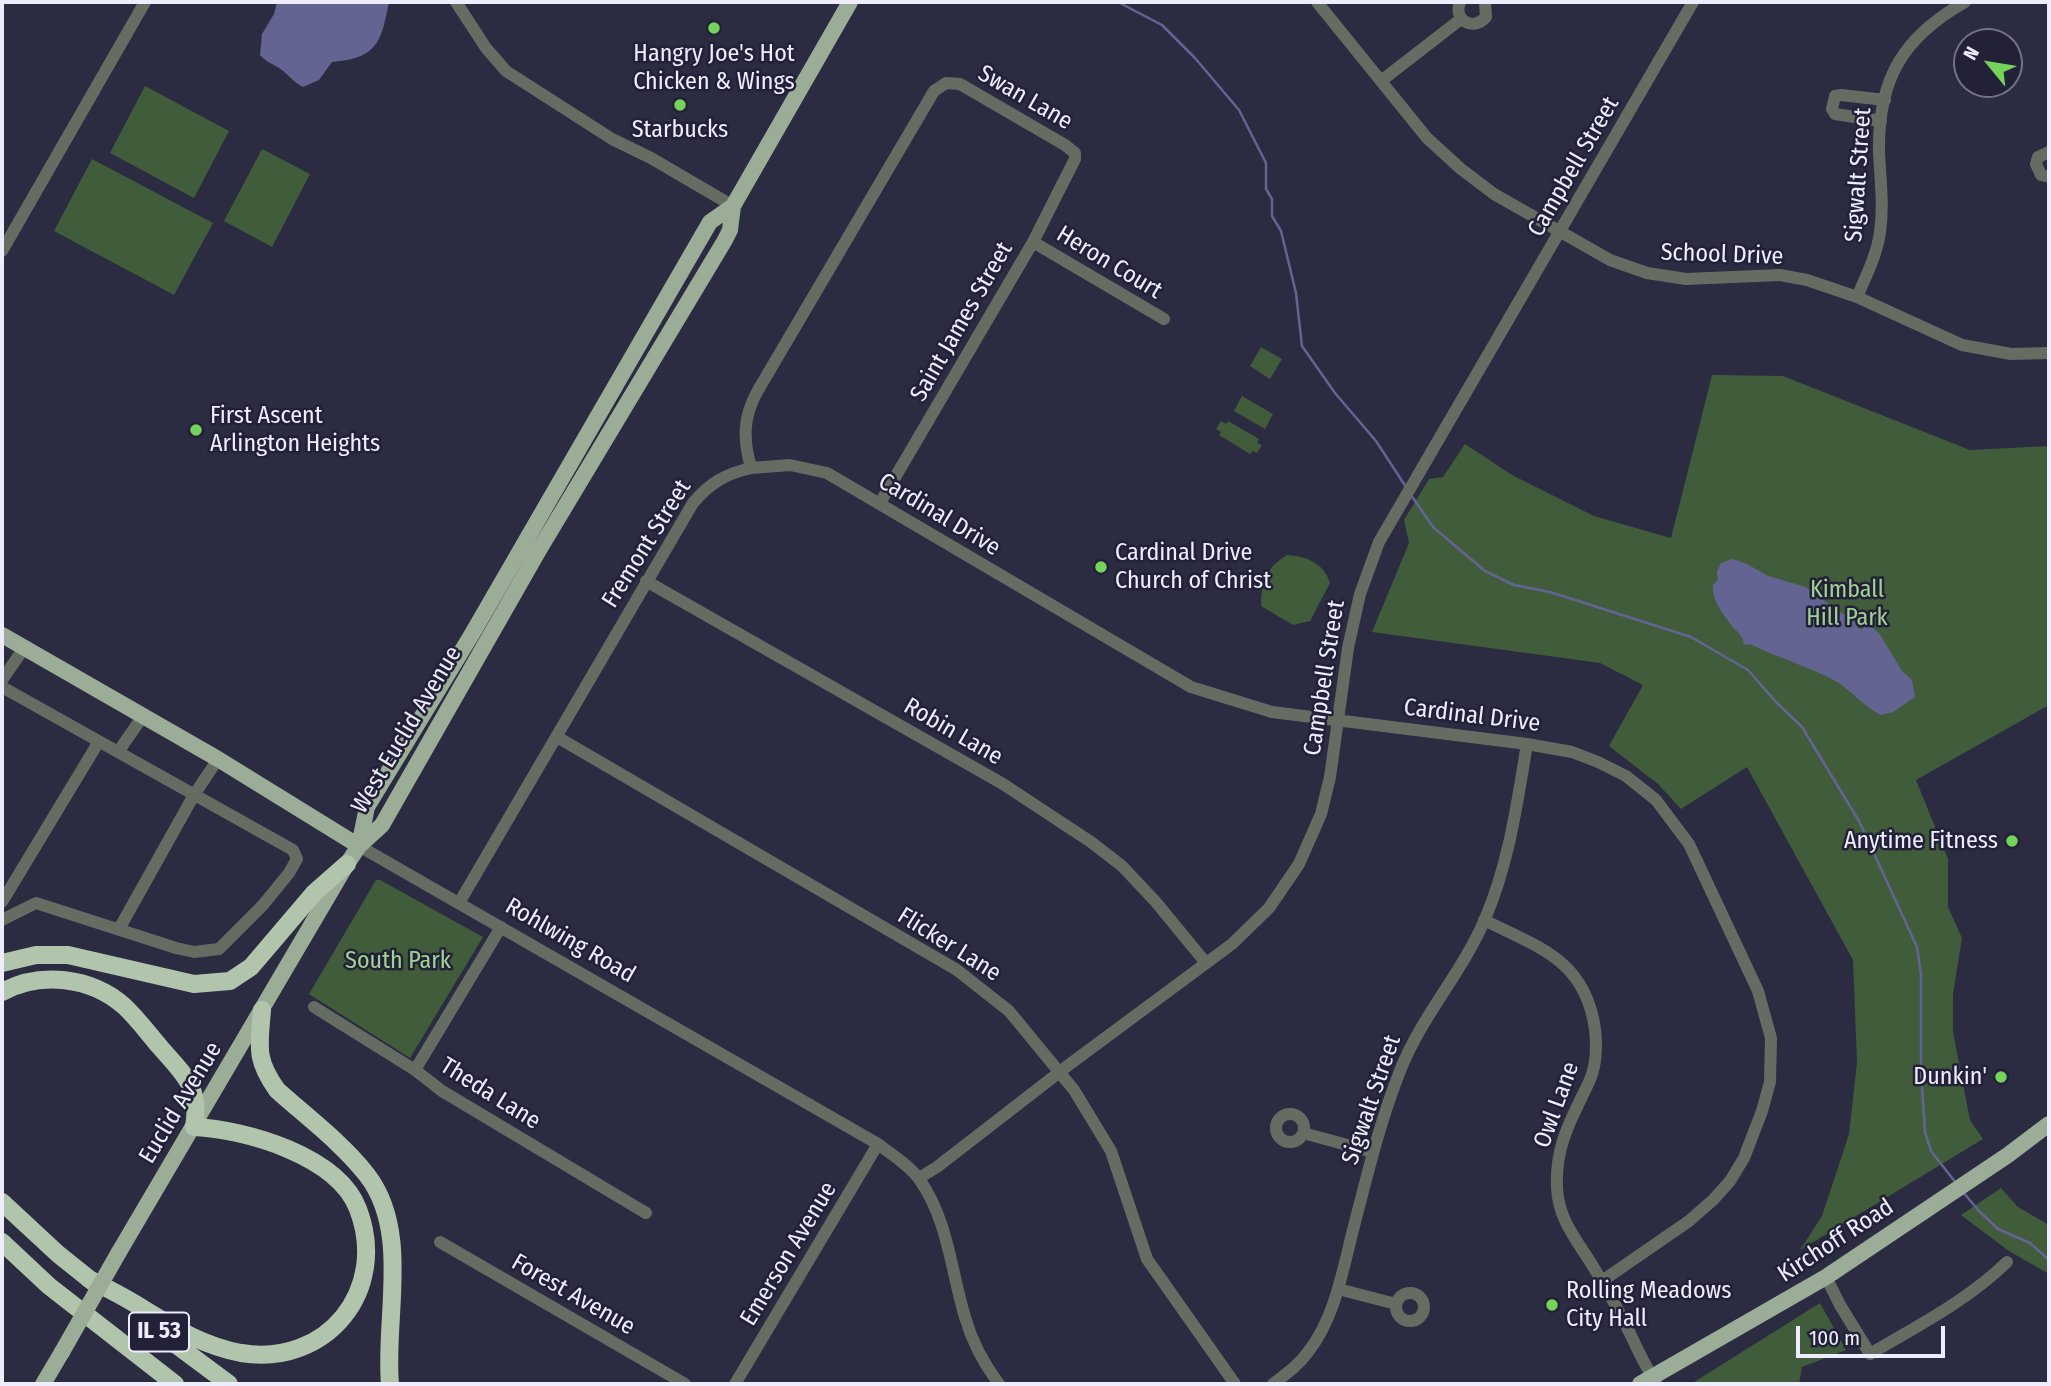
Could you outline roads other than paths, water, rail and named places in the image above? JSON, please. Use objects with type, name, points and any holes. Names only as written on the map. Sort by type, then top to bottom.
[{"type":"highway","points":[[2,963],[36,955],[68,955],[194,984],[230,981],[251,967],[314,893],[347,864]]},
{"type":"highway","points":[[2,992],[26,982],[63,980],[96,988],[114,999],[131,1013],[189,1080],[196,1096],[194,1127],[233,1132],[308,1158],[323,1167],[344,1188],[358,1208],[365,1239],[364,1275],[355,1302],[335,1326],[313,1343],[280,1354],[244,1353],[192,1338],[89,1279]]},
{"type":"highway","points":[[262,1010],[259,1049],[261,1064],[269,1079],[277,1090],[356,1162],[377,1190],[388,1219],[392,1257],[387,1355],[390,1384]]},
{"type":"highway","points":[[2,1191],[23,1210],[58,1254]]},
{"type":"highway","name":"IL 53","points":[[2,1202],[89,1279],[229,1384]]},
{"type":"highway","name":"IL 53","points":[[2,1242],[49,1286],[175,1384]]},
{"type":"highway","points":[[2,1259],[49,1286]]},
{"type":"highway","points":[[141,1358],[167,1384]]},
{"type":"main road","name":"West Euclid Avenue","points":[[359,846],[367,807],[472,635],[710,222],[733,206],[850,2]]},
{"type":"main road","name":"Rohlwing Road","points":[[2,635],[218,759],[359,846]]},
{"type":"main road","name":"Euclid Avenue","points":[[43,1384],[359,846]]},
{"type":"main road","name":"Kirchoff Road","points":[[1650,1382],[1826,1277],[1979,1175],[2049,1124]]},
{"type":"street","points":[[2,251],[145,2]]},
{"type":"street","points":[[456,2],[486,48],[506,71],[612,139],[651,158],[733,206]]},
{"type":"street","name":"School Drive","points":[[1317,2],[1427,138],[1461,169],[1494,194],[1610,260],[1647,273],[1686,279],[1780,275],[1807,280],[1857,298],[1962,345],[2011,354],[2049,353]]},
{"type":"street","points":[[1460,2],[1457,9],[1461,19],[1472,24],[1482,21],[1487,12],[1485,2]]},
{"type":"street","name":"Campbell Street","points":[[919,1178],[1232,944],[1269,908],[1299,864],[1324,802],[1348,648],[1360,594],[1379,541],[1561,233],[1693,2]]},
{"type":"street","name":"Sigwalt Street","points":[[1857,298],[1876,251],[1880,232],[1883,194],[1879,152],[1881,121],[1894,71],[1911,42],[1925,27],[1965,2]]},
{"type":"street","points":[[1381,81],[1461,19]]},
{"type":"street","name":"Swan Lane","points":[[751,468],[744,434],[752,402],[934,91],[946,83],[960,85],[1065,145],[1075,153],[1075,159]]},
{"type":"street","points":[[1881,121],[1835,114],[1832,103],[1835,96],[1841,94],[1885,100]]},
{"type":"street","points":[[2049,152],[2038,157],[2036,164],[2040,174],[2049,177]]},
{"type":"street","name":"Saint James Street","points":[[880,503],[1033,242],[1075,159]]},
{"type":"street","name":"Heron Court","points":[[1033,242],[1164,319]]},
{"type":"street","name":"Cardinal Drive","points":[[751,468],[790,465],[827,474],[1191,687],[1272,712],[1572,752],[1626,776],[1656,800],[1689,844],[1749,967],[1766,1014],[1771,1038],[1770,1082],[1744,1158],[1730,1181],[1689,1221],[1602,1281]]},
{"type":"street","name":"Fremont Street","points":[[459,903],[692,503],[707,486],[722,477],[751,468]]},
{"type":"street","name":"Robin Lane","points":[[646,581],[1003,784],[1091,842],[1122,866],[1206,963]]},
{"type":"street","points":[[2,680],[24,648]]},
{"type":"street","points":[[2,687],[293,850],[297,859],[263,905],[219,949],[194,952],[147,940],[36,903],[2,920]]},
{"type":"street","points":[[118,752],[144,716]]},
{"type":"street","name":"Flicker Lane","points":[[557,737],[967,976],[1009,1011],[1060,1072],[1090,1114],[1111,1151],[1147,1259],[1235,1384]]},
{"type":"street","points":[[2,902],[99,743]]},
{"type":"street","name":"Sigwalt Street","points":[[1273,1384],[1294,1368],[1310,1350],[1327,1317],[1338,1289],[1373,1152],[1405,1057],[1484,920],[1506,862],[1527,744]]},
{"type":"street","points":[[119,929],[194,795],[218,759]]},
{"type":"street","name":"Rohlwing Road","points":[[359,846],[878,1144],[919,1178],[936,1208],[973,1340],[984,1363],[999,1384]]},
{"type":"street","name":"Owl Lane","points":[[1484,920],[1551,954],[1569,967],[1586,994],[1597,1045],[1595,1061],[1591,1079],[1574,1109],[1562,1139],[1557,1188],[1566,1226],[1602,1281],[1650,1382]]},
{"type":"street","points":[[415,1070],[501,927]]},
{"type":"street","name":"Theda Lane","points":[[314,1007],[415,1070],[442,1091],[646,1213]]},
{"type":"street","points":[[1303,1133],[1373,1152]]},
{"type":"street","name":"Emerson Avenue","points":[[735,1384],[878,1144]]},
{"type":"street","name":"Forest Avenue","points":[[440,1242],[685,1384]]},
{"type":"street","points":[[1826,1277],[1870,1354],[1949,1308],[1987,1281],[2007,1262]]},
{"type":"street","points":[[1338,1289],[1396,1304]]},
{"type":"water","points":[[277,2],[389,2],[380,38],[375,46],[359,57],[332,62],[319,80],[303,87],[260,55],[262,34],[274,14]]},
{"type":"water","points":[[1733,559],[1768,576],[1806,587],[1839,612],[1857,620],[1858,628],[1862,629],[1867,623],[1879,633],[1902,671],[1912,680],[1915,697],[1893,712],[1881,715],[1832,679],[1750,644],[1744,645],[1741,636],[1718,606],[1713,590],[1721,563]]},
{"type":"waterway","points":[[1118,2],[1162,25],[1195,58],[1239,110],[1266,163],[1266,189],[1272,199],[1272,216],[1281,231],[1296,293],[1302,346],[1335,393],[1376,441],[1406,487]]},
{"type":"waterway","points":[[1411,495],[1433,527],[1485,571],[1514,585],[1550,592],[1691,637],[1748,670],[1802,727],[1859,821],[1917,947],[1921,974],[1921,1073],[1925,1132],[1931,1151],[1956,1183]]},
{"type":"waterway","points":[[1962,1191],[1998,1229],[2030,1243],[2049,1260]]},
{"type":"place","name":"Hangry Joe's Hot Chicken & Wings","points":[[714,28]]},
{"type":"place","name":"Starbucks","points":[[680,105]]},
{"type":"place","name":"First Ascent Arlington Heights","points":[[196,430]]},
{"type":"place","name":"Cardinal Drive Church of Christ","points":[[1101,567]]},
{"type":"place","name":"Anytime Fitness","points":[[2012,841]]},
{"type":"place","name":"Dunkin'","points":[[2001,1077]]},
{"type":"place","name":"Rolling Meadows City Hall","points":[[1552,1305]]},
{"type":"park label","name":"Kimball Hill Park","points":[[1847,604]]},
{"type":"park label","name":"South Park","points":[[398,961]]}]
